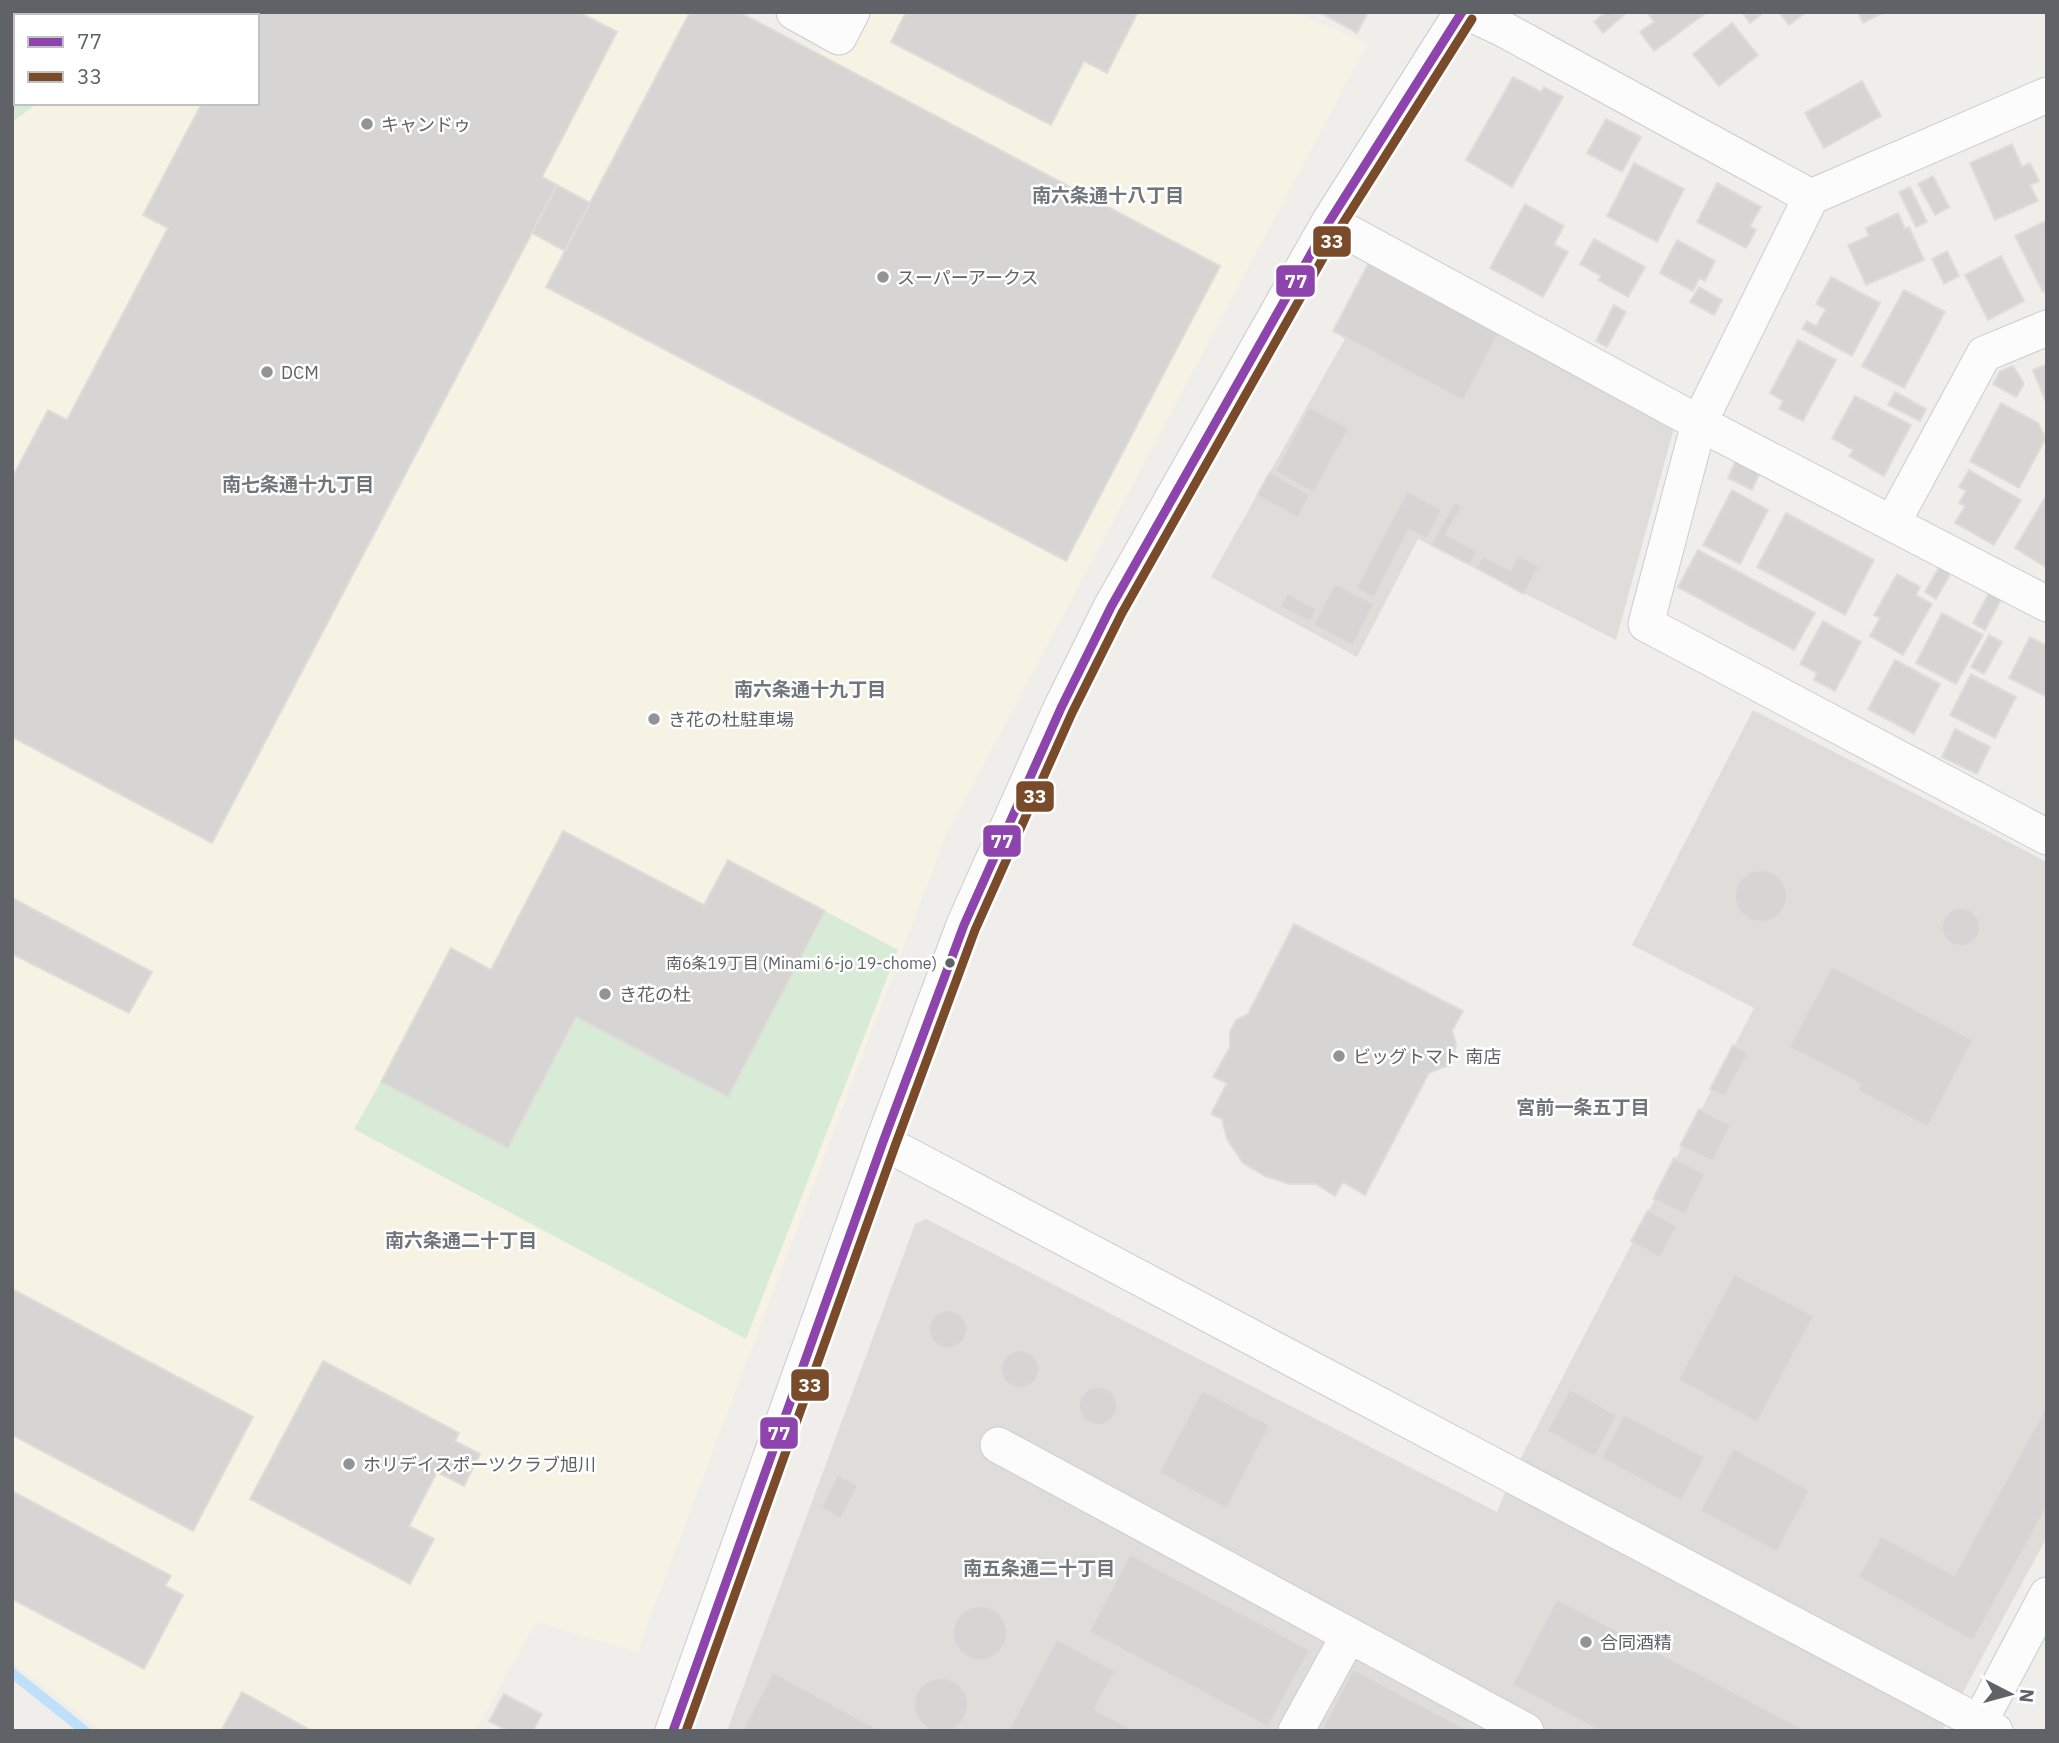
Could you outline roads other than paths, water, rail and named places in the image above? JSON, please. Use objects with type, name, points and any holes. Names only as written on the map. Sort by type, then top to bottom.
[{"type":"street","points":[[794,12],[839,37],[852,12]]},
{"type":"street","points":[[673,1731],[883,1142],[964,925],[1060,708],[1111,607],[1329,222],[1464,12],[1506,30],[1811,197]]},
{"type":"street","points":[[2047,95],[1811,197],[1699,423],[1646,624],[2047,837]]},
{"type":"street","points":[[1329,222],[1699,423],[2047,604]]},
{"type":"street","points":[[1893,522],[1984,354],[2047,328]]},
{"type":"street","points":[[883,1142],[1987,1727],[2047,1595]]},
{"type":"street","points":[[998,1445],[1527,1731]]},
{"type":"street","points":[[1296,1731],[1349,1635]]},
{"type":"waterway","points":[[12,1673],[85,1731]]},
{"type":"place","name":"キャンドゥ","points":[[367,124]]},
{"type":"place","name":"スーパーアークス","points":[[883,277]]},
{"type":"place","name":"DCM","points":[[267,372]]},
{"type":"place","name":"き花の杜駐車場","points":[[654,719]]},
{"type":"place","name":"南6条19丁目 (Minami 6-jo 19-chome)","points":[[950,963]]},
{"type":"place","name":"き花の杜","points":[[605,994]]},
{"type":"place","name":"ビッグトマト 南店","points":[[1339,1056]]},
{"type":"place","name":"ホリデイスポーツクラブ旭川","points":[[349,1464]]},
{"type":"place","name":"合同酒精","points":[[1586,1642]]},
{"type":"district","name":"南六条通十八丁目","points":[[1108,195]]},
{"type":"district","name":"南七条通十九丁目","points":[[298,484]]},
{"type":"district","name":"南六条通十九丁目","points":[[810,689]]},
{"type":"district","name":"宮前一条五丁目","points":[[1583,1107]]},
{"type":"district","name":"南六条通二十丁目","points":[[461,1240]]},
{"type":"district","name":"南五条通二十丁目","points":[[1039,1568]]}]
